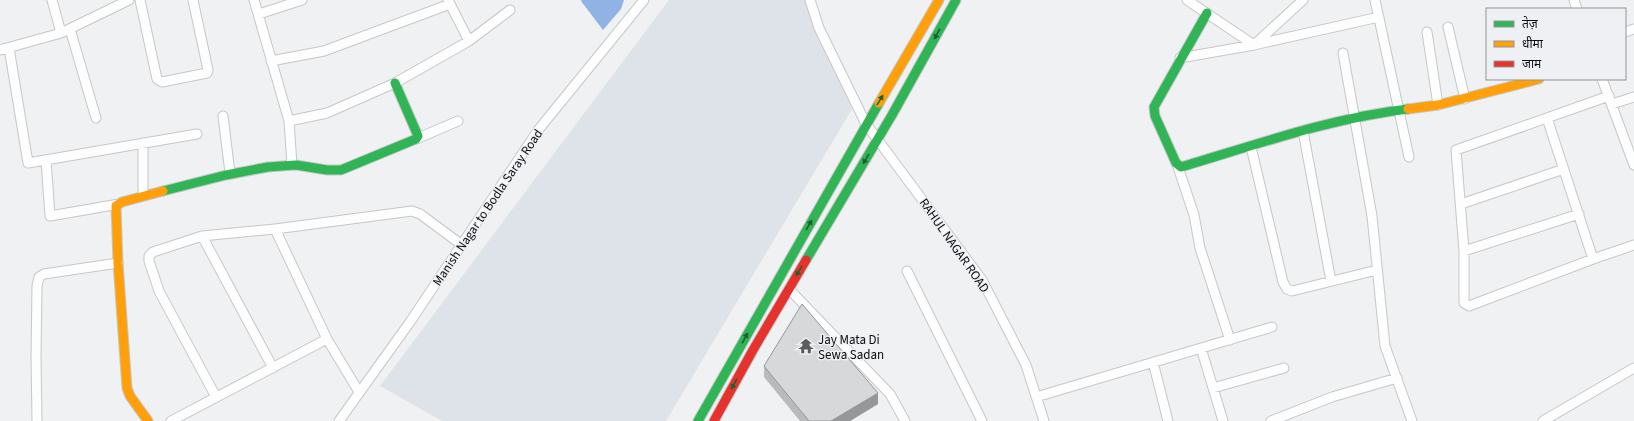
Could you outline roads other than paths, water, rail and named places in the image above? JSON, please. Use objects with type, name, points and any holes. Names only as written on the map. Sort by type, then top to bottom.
[{"type":"street","points":[[52,0],[66,31],[96,118]]},
{"type":"street","points":[[0,50],[66,31],[128,0]]},
{"type":"street","points":[[140,0],[157,79],[162,82],[207,73],[208,70],[193,0]]},
{"type":"street","points":[[254,0],[289,121],[292,165]]},
{"type":"street","points":[[259,14],[302,0]]},
{"type":"street","name":"Manish Nagar to Bodla Saray Road","points":[[339,421],[410,322],[539,129],[644,0]]},
{"type":"street","name":"RAHUL NAGAR ROAD","points":[[810,0],[819,28],[866,124],[878,138],[982,280],[1026,365],[1044,421]]},
{"type":"street","points":[[698,421],[866,124],[940,0]]},
{"type":"street","points":[[714,421],[789,288],[892,115],[956,0]]},
{"type":"street","points":[[1187,0],[1254,45]]},
{"type":"street","points":[[1254,45],[1303,0]]},
{"type":"street","points":[[1376,0],[1408,156]]},
{"type":"street","points":[[271,61],[324,51],[449,2],[469,41]]},
{"type":"street","points":[[289,121],[327,113],[395,83],[469,41],[510,10]]},
{"type":"street","points":[[1207,13],[1180,58],[1155,104],[1154,110],[1155,116],[1177,164],[1194,215],[1200,248],[1230,340]]},
{"type":"street","points":[[1180,58],[1254,45],[1379,17]]},
{"type":"street","points":[[1448,28],[1465,99]]},
{"type":"street","points":[[1427,32],[1438,105]]},
{"type":"street","points":[[9,48],[28,163],[197,134]]},
{"type":"street","points":[[1343,53],[1372,216],[1385,346],[1412,421]]},
{"type":"street","points":[[1177,164],[1183,167],[1303,131],[1355,118],[1398,110],[1438,105],[1535,80]]},
{"type":"street","points":[[1602,80],[1634,165]]},
{"type":"street","points":[[395,83],[418,136],[416,139]]},
{"type":"street","points":[[1634,97],[1610,100],[1547,118],[1456,150],[1464,251],[1464,301],[1469,306],[1634,245]]},
{"type":"street","points":[[224,116],[230,173]]},
{"type":"street","points":[[1547,118],[1593,259]]},
{"type":"street","points":[[46,160],[50,216],[119,204],[143,196],[230,173],[292,165],[331,172],[341,170],[458,121]]},
{"type":"street","points":[[1303,131],[1331,282]]},
{"type":"street","points":[[143,143],[143,196]]},
{"type":"street","points":[[1251,147],[1284,286],[1287,289],[1292,291],[1377,270]]},
{"type":"street","points":[[1460,204],[1564,169]]},
{"type":"street","points":[[119,204],[116,206],[118,262],[127,388],[130,396],[148,421]]},
{"type":"street","points":[[216,397],[159,291],[149,261],[149,256],[153,252],[202,236],[275,229],[412,211],[420,214],[462,245]]},
{"type":"street","points":[[1464,251],[1578,214]]},
{"type":"street","points":[[275,229],[327,339],[359,392]]},
{"type":"street","points":[[202,236],[273,368]]},
{"type":"street","points":[[36,421],[37,286],[39,277],[44,274],[118,262]]},
{"type":"street","points":[[907,271],[982,421]]},
{"type":"street","points":[[789,288],[890,394],[905,421]]},
{"type":"street","points":[[1036,397],[1272,327]]},
{"type":"street","points":[[171,421],[327,339]]},
{"type":"street","points":[[1201,348],[1223,421]]},
{"type":"street","points":[[1153,362],[1168,421]]},
{"type":"street","points":[[1213,388],[1284,368]]},
{"type":"street","points":[[1542,421],[1634,368]]},
{"type":"street","points":[[1271,421],[1332,397],[1397,378]]},
{"type":"water","points":[[624,0],[621,9],[603,30],[581,1]]},
{"type":"place","name":"Jay Mata Di Sewa Sadan","points":[[806,346]]}]
